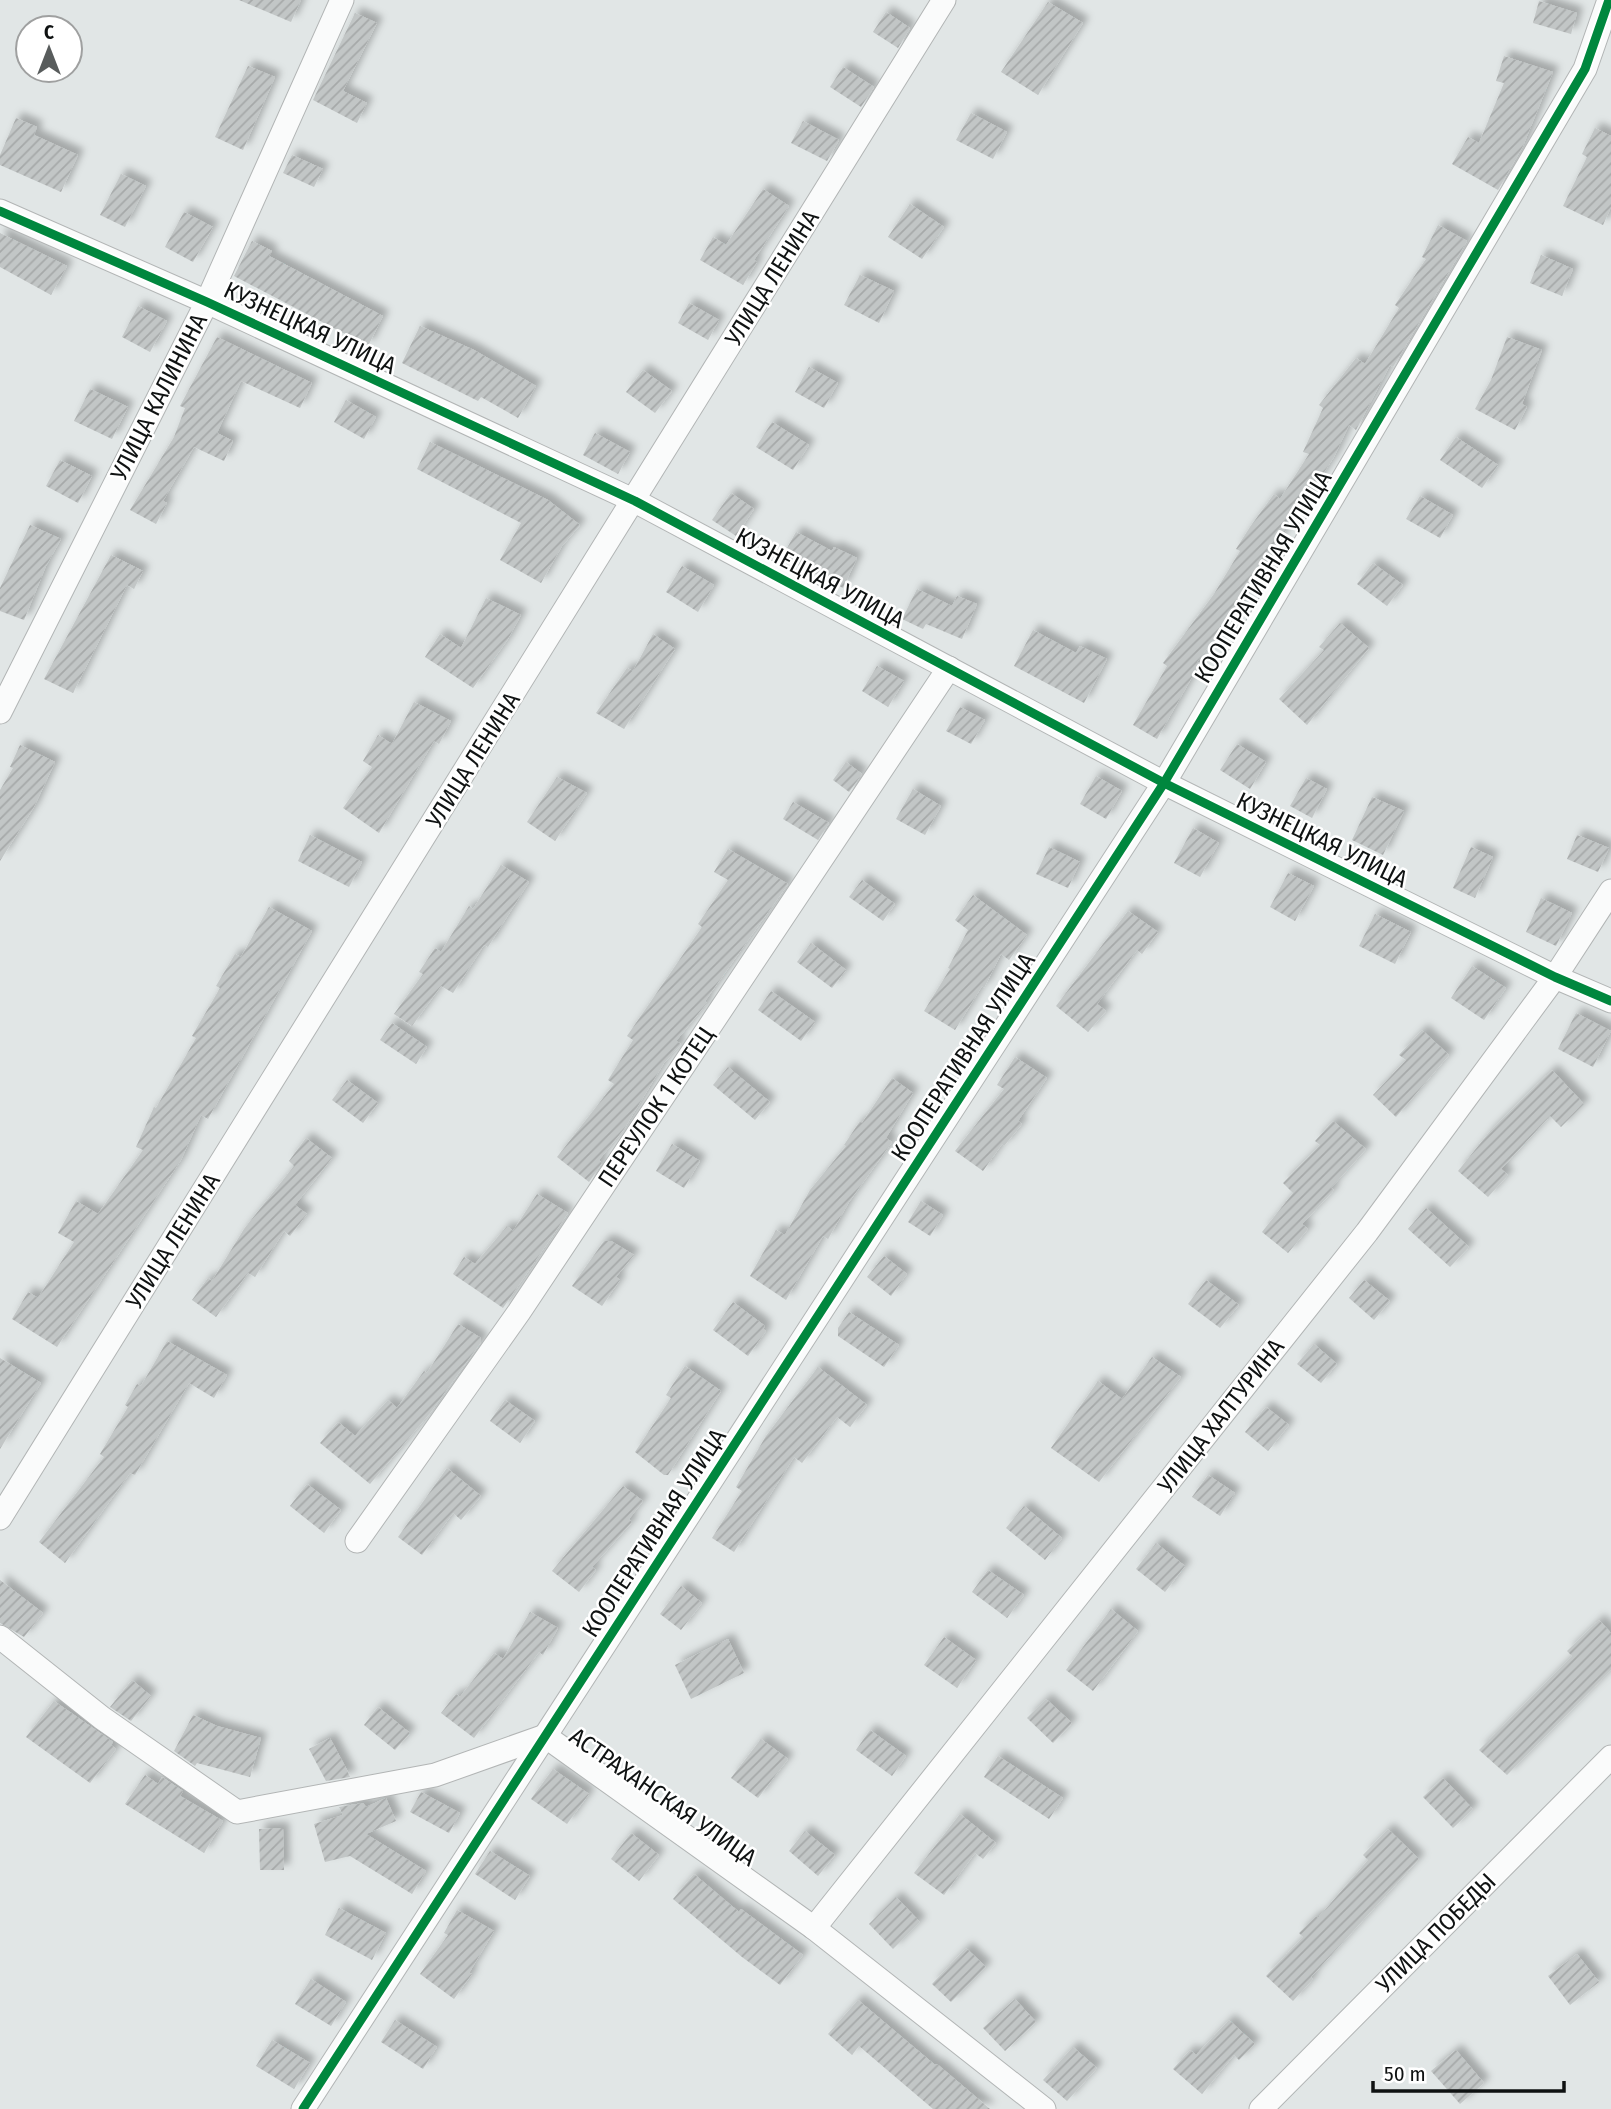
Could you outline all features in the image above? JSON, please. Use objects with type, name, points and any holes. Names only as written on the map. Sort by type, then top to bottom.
[{"type":"street","name":"УЛИЦА КАЛИНИНА","points":[[0,712],[207,302],[342,0]]},
{"type":"street","name":"УЛИЦА ЛЕНИНА","points":[[0,1518],[635,501],[944,0]]},
{"type":"street","name":"КООПЕРАТИВНАЯ УЛИЦА","points":[[303,2109],[1164,783],[1585,69],[1609,0]]},
{"type":"street","name":"КУЗНЕЦКАЯ УЛИЦА","points":[[0,211],[207,302],[635,501],[1164,783],[1555,977],[1611,1001]]},
{"type":"street","name":"ПЕРЕУЛОК 1 КОТЕЦ","points":[[357,1541],[519,1312],[949,668]]},
{"type":"street","name":"УЛИЦА ХАЛТУРИНА","points":[[814,1928],[1367,1232],[1555,977],[1611,891]]},
{"type":"street","name":"АСТРАХАНСКАЯ УЛИЦА","points":[[0,1637],[102,1718],[237,1812],[435,1775],[545,1736],[814,1928],[1044,2109]]},
{"type":"street","name":"УЛИЦА ПОБЕДЫ","points":[[1261,2109],[1611,1757]]},
{"type":"building","points":[[239,0],[301,0],[291,22]]},
{"type":"building","points":[[1539,1],[1577,13],[1571,34],[1533,23]]},
{"type":"building","points":[[1048,2],[1083,23],[1038,95],[1001,72]]},
{"type":"building","points":[[886,12],[910,28],[898,48],[873,32]]},
{"type":"building","points":[[355,13],[377,23],[343,91],[367,103],[357,123],[313,100]]},
{"type":"building","points":[[1504,56],[1553,72],[1523,146],[1498,190],[1452,164],[1468,137],[1479,143],[1504,83],[1496,81]]},
{"type":"building","points":[[248,66],[275,77],[243,150],[215,137]]},
{"type":"building","points":[[843,67],[874,87],[861,107],[830,87]]},
{"type":"building","points":[[971,113],[1007,132],[993,159],[956,140]]},
{"type":"building","points":[[16,118],[37,127],[34,135],[78,155],[61,192],[0,165],[0,155]]},
{"type":"building","points":[[803,121],[839,140],[827,161],[791,143]]},
{"type":"building","points":[[1595,128],[1611,136],[1611,207],[1603,225],[1563,206],[1587,157],[1582,154]]},
{"type":"building","points":[[292,155],[323,169],[314,187],[283,173]]},
{"type":"building","points":[[121,174],[146,186],[125,227],[100,215]]},
{"type":"building","points":[[763,189],[789,206],[754,260],[757,262],[743,285],[700,260],[713,237],[726,245]]},
{"type":"building","points":[[910,204],[944,227],[922,259],[888,237]]},
{"type":"building","points":[[184,212],[213,227],[193,262],[165,247]]},
{"type":"building","points":[[1438,225],[1467,241],[1393,367],[1390,365],[1356,430],[1349,425],[1334,457],[1253,580],[1256,582],[1197,662],[1200,663],[1157,739],[1133,725],[1167,666],[1163,663],[1214,594],[1240,551],[1236,549],[1250,527],[1274,494],[1280,499],[1309,454],[1303,452],[1323,408],[1319,405],[1356,358],[1365,364],[1399,308],[1395,305],[1426,259],[1422,257]]},
{"type":"building","points":[[0,233],[67,266],[51,295],[0,267]]},
{"type":"building","points":[[252,241],[272,251],[269,256],[383,316],[368,346],[234,276]]},
{"type":"building","points":[[1541,255],[1573,269],[1562,296],[1530,283]]},
{"type":"building","points":[[860,275],[894,291],[879,323],[844,305]]},
{"type":"building","points":[[689,303],[719,320],[708,340],[678,323]]},
{"type":"building","points":[[138,306],[167,321],[150,352],[122,337]]},
{"type":"building","points":[[420,326],[474,350],[536,386],[518,418],[481,397],[478,401],[402,363]]},
{"type":"building","points":[[217,337],[312,383],[300,408],[241,381],[217,433],[233,441],[224,461],[194,447],[163,501],[167,503],[156,524],[130,510],[174,437],[185,408],[180,406]]},
{"type":"building","points":[[1507,337],[1542,350],[1522,404],[1527,407],[1515,430],[1475,409],[1491,380]]},
{"type":"building","points":[[809,367],[838,383],[824,408],[795,392]]},
{"type":"building","points":[[643,370],[672,391],[655,413],[626,392]]},
{"type":"building","points":[[90,389],[128,407],[112,439],[74,421]]},
{"type":"building","points":[[346,400],[376,417],[364,439],[334,422]]},
{"type":"building","points":[[772,422],[809,445],[793,470],[756,447]]},
{"type":"building","points":[[595,433],[630,452],[618,474],[583,455]]},
{"type":"building","points":[[1456,437],[1498,465],[1482,488],[1440,460]]},
{"type":"building","points":[[430,442],[548,500],[580,525],[562,546],[541,583],[500,560],[521,523],[417,469]]},
{"type":"building","points":[[60,460],[92,476],[78,503],[46,486]]},
{"type":"building","points":[[731,493],[754,509],[736,536],[712,520]]},
{"type":"building","points":[[1420,496],[1453,515],[1440,538],[1406,519]]},
{"type":"building","points":[[30,525],[61,539],[46,566],[24,620],[0,611],[0,588]]},
{"type":"building","points":[[796,532],[832,551],[834,547],[857,558],[843,588],[782,557]]},
{"type":"building","points":[[111,555],[143,571],[134,589],[127,585],[73,693],[44,679]]},
{"type":"building","points":[[1373,563],[1403,585],[1387,606],[1357,584]]},
{"type":"building","points":[[682,566],[714,585],[698,612],[666,592]]},
{"type":"building","points":[[917,589],[952,606],[957,596],[977,604],[962,639],[926,624],[923,629],[902,619]]},
{"type":"building","points":[[486,598],[521,615],[508,639],[473,688],[425,657],[440,634],[461,648]]},
{"type":"building","points":[[1340,623],[1369,648],[1307,725],[1279,699],[1324,650],[1319,647]]},
{"type":"building","points":[[1033,630],[1076,653],[1080,646],[1107,659],[1084,703],[1014,666]]},
{"type":"building","points":[[653,634],[675,649],[624,729],[596,713],[627,668],[633,671]]},
{"type":"building","points":[[877,666],[904,681],[888,707],[862,691]]},
{"type":"building","points":[[414,702],[451,721],[439,744],[434,741],[379,833],[343,808],[372,767],[363,761],[378,735],[392,744]]},
{"type":"building","points":[[960,707],[985,720],[971,744],[946,731]]},
{"type":"building","points":[[1237,744],[1266,762],[1250,789],[1220,770]]},
{"type":"building","points":[[20,745],[55,762],[34,807],[0,861],[0,790],[13,768],[10,767]]},
{"type":"building","points":[[846,762],[862,774],[849,792],[833,780]]},
{"type":"building","points":[[1096,776],[1122,791],[1106,819],[1080,804]]},
{"type":"building","points":[[557,777],[587,793],[555,841],[527,822]]},
{"type":"building","points":[[1306,778],[1327,789],[1312,818],[1290,806]]},
{"type":"building","points":[[913,789],[941,806],[925,835],[896,819]]},
{"type":"building","points":[[1372,797],[1404,811],[1383,855],[1352,840]]},
{"type":"building","points":[[793,802],[829,823],[818,840],[783,819]]},
{"type":"building","points":[[1193,828],[1219,843],[1200,877],[1174,863]]},
{"type":"building","points":[[310,835],[362,862],[349,887],[298,861]]},
{"type":"building","points":[[1577,835],[1609,848],[1598,872],[1567,859]]},
{"type":"building","points":[[1049,847],[1080,862],[1068,888],[1036,874]]},
{"type":"building","points":[[1471,847],[1493,857],[1475,898],[1453,888]]},
{"type":"building","points":[[728,849],[788,884],[705,1001],[707,1003],[676,1041],[681,1044],[664,1063],[624,1129],[599,1160],[602,1163],[589,1182],[557,1157],[614,1084],[608,1080],[633,1040],[627,1036],[702,927],[698,924],[728,880],[714,872]]},
{"type":"building","points":[[501,865],[529,882],[488,947],[484,945],[453,993],[441,986],[412,1026],[394,1014],[423,974],[419,972],[435,948],[441,952],[469,906],[473,909]]},
{"type":"building","points":[[1288,873],[1314,886],[1295,921],[1270,907]]},
{"type":"building","points":[[862,880],[895,904],[883,921],[849,897]]},
{"type":"building","points":[[973,895],[1027,935],[1009,960],[1001,954],[984,988],[982,986],[955,1030],[924,1011],[950,969],[948,968],[968,930],[955,920]]},
{"type":"building","points":[[1541,898],[1572,913],[1556,946],[1526,932]]},
{"type":"building","points":[[269,907],[312,931],[208,1119],[201,1115],[181,1160],[57,1347],[12,1319],[28,1292],[38,1298],[74,1242],[58,1233],[76,1201],[98,1214],[143,1150],[136,1147],[154,1107],[156,1108],[196,1038],[192,1036],[220,988],[216,986],[235,954],[241,957]]},
{"type":"building","points":[[1128,911],[1158,932],[1142,954],[1137,950],[1097,1004],[1106,1011],[1088,1032],[1056,1006]]},
{"type":"building","points":[[1375,914],[1411,932],[1395,964],[1359,946]]},
{"type":"building","points":[[811,943],[846,970],[832,988],[797,962]]},
{"type":"building","points":[[1472,966],[1506,988],[1484,1020],[1451,998]]},
{"type":"building","points":[[771,991],[815,1022],[801,1041],[758,1010]]},
{"type":"building","points":[[1576,1013],[1611,1031],[1593,1067],[1558,1049]]},
{"type":"building","points":[[392,1023],[427,1047],[416,1064],[380,1040]]},
{"type":"building","points":[[1422,1030],[1449,1055],[1396,1117],[1373,1095],[1406,1060],[1399,1055]]},
{"type":"building","points":[[1015,1057],[1047,1078],[1018,1121],[1022,1124],[1004,1146],[1002,1144],[983,1171],[955,1151],[1004,1089],[997,1085]]},
{"type":"building","points":[[728,1067],[770,1102],[755,1120],[713,1085]]},
{"type":"building","points":[[1552,1070],[1584,1104],[1561,1127],[1550,1116],[1501,1169],[1508,1175],[1488,1197],[1458,1171],[1491,1130]]},
{"type":"building","points":[[892,1078],[913,1093],[886,1138],[892,1142],[849,1202],[828,1239],[823,1236],[786,1300],[750,1276],[776,1230],[785,1235],[810,1190],[846,1146],[844,1145],[860,1121],[862,1123]]},
{"type":"building","points":[[347,1080],[378,1103],[363,1123],[332,1100]]},
{"type":"building","points":[[1333,1121],[1366,1149],[1331,1188],[1334,1190],[1302,1224],[1308,1229],[1288,1253],[1262,1232],[1293,1193],[1283,1183],[1320,1145],[1315,1141]]},
{"type":"building","points":[[306,1138],[332,1158],[295,1205],[307,1214],[290,1236],[284,1231],[255,1277],[248,1273],[216,1317],[192,1300],[208,1278],[212,1281],[244,1229],[294,1166],[289,1161]]},
{"type":"building","points":[[672,1144],[700,1161],[684,1188],[656,1171]]},
{"type":"building","points":[[537,1194],[568,1213],[503,1308],[453,1274],[464,1257],[475,1264],[507,1226],[513,1231]]},
{"type":"building","points":[[921,1201],[943,1215],[930,1236],[908,1222]]},
{"type":"building","points":[[1426,1208],[1469,1247],[1450,1267],[1408,1229]]},
{"type":"building","points":[[604,1241],[611,1241],[634,1255],[616,1277],[620,1280],[602,1306],[572,1286]]},
{"type":"building","points":[[884,1256],[907,1274],[891,1296],[867,1277]]},
{"type":"building","points":[[1206,1280],[1239,1305],[1220,1328],[1188,1304]]},
{"type":"building","points":[[1364,1280],[1390,1301],[1374,1320],[1349,1298]]},
{"type":"building","points":[[733,1302],[765,1326],[763,1329],[766,1331],[748,1356],[713,1330]]},
{"type":"building","points":[[849,1312],[899,1345],[884,1367],[838,1336],[838,1328]]},
{"type":"building","points":[[458,1324],[481,1338],[481,1342],[430,1413],[370,1484],[320,1443],[338,1422],[355,1436],[388,1400],[397,1408],[424,1371],[427,1373]]},
{"type":"building","points":[[167,1341],[227,1375],[214,1398],[189,1383],[135,1475],[130,1473],[65,1563],[39,1542],[104,1457],[100,1454],[128,1407],[125,1405],[137,1384],[141,1386]]},
{"type":"building","points":[[1314,1344],[1337,1364],[1321,1383],[1297,1364]]},
{"type":"building","points":[[1152,1357],[1181,1377],[1099,1482],[1051,1448],[1098,1381],[1122,1399]]},
{"type":"building","points":[[0,1358],[41,1383],[0,1449]]},
{"type":"building","points":[[685,1366],[721,1391],[668,1475],[664,1475],[635,1452],[671,1398],[666,1395]]},
{"type":"building","points":[[818,1367],[867,1405],[850,1427],[837,1417],[802,1463],[794,1457],[734,1552],[712,1538],[742,1491],[736,1487],[766,1436]]},
{"type":"building","points":[[505,1400],[535,1421],[520,1443],[490,1421]]},
{"type":"building","points":[[1266,1407],[1289,1425],[1268,1451],[1245,1432]]},
{"type":"building","points":[[447,1468],[481,1496],[461,1520],[453,1513],[422,1555],[398,1537]]},
{"type":"building","points":[[1208,1475],[1235,1493],[1220,1516],[1192,1497]]},
{"type":"building","points":[[307,1484],[341,1510],[324,1533],[290,1506]]},
{"type":"building","points":[[623,1486],[643,1501],[629,1519],[632,1522],[592,1567],[596,1570],[579,1592],[552,1571]]},
{"type":"building","points":[[1024,1506],[1062,1538],[1045,1560],[1006,1528]]},
{"type":"building","points":[[1156,1543],[1185,1566],[1165,1592],[1136,1569]]},
{"type":"building","points":[[988,1570],[1024,1595],[1007,1618],[972,1592]]},
{"type":"building","points":[[0,1580],[43,1613],[24,1637],[0,1623]]},
{"type":"building","points":[[681,1586],[702,1603],[681,1630],[660,1614]]},
{"type":"building","points":[[1111,1609],[1138,1631],[1093,1691],[1066,1670]]},
{"type":"building","points":[[530,1612],[558,1628],[543,1655],[539,1652],[474,1738],[441,1713],[456,1694],[460,1697],[494,1653],[503,1659]]},
{"type":"building","points":[[1599,1620],[1611,1633],[1611,1670],[1507,1775],[1479,1750],[1572,1656],[1567,1651]]},
{"type":"building","points":[[944,1637],[976,1660],[957,1688],[924,1665]]},
{"type":"building","points":[[728,1639],[744,1673],[691,1699],[675,1665]]},
{"type":"building","points":[[132,1680],[151,1696],[131,1721],[110,1707]]},
{"type":"building","points":[[1046,1699],[1072,1723],[1053,1743],[1027,1718]]},
{"type":"building","points":[[54,1701],[113,1742],[111,1745],[116,1749],[90,1783],[26,1737]]},
{"type":"building","points":[[378,1707],[410,1733],[395,1750],[364,1725]]},
{"type":"building","points":[[193,1715],[217,1726],[261,1738],[250,1777],[197,1763],[195,1766],[174,1751]]},
{"type":"building","points":[[870,1730],[906,1756],[892,1776],[856,1750]]},
{"type":"building","points":[[330,1738],[350,1777],[326,1781],[309,1749]]},
{"type":"building","points":[[761,1739],[788,1759],[758,1798],[731,1778]]},
{"type":"building","points":[[998,1756],[1063,1798],[1049,1819],[984,1777]]},
{"type":"building","points":[[553,1769],[589,1794],[567,1824],[531,1799]]},
{"type":"building","points":[[145,1775],[158,1784],[162,1777],[183,1791],[180,1796],[223,1821],[204,1853],[125,1804]]},
{"type":"building","points":[[1443,1778],[1473,1809],[1453,1828],[1423,1797]]},
{"type":"building","points":[[421,1792],[460,1813],[449,1833],[410,1812]]},
{"type":"building","points":[[386,1798],[396,1821],[366,1834],[426,1871],[412,1894],[350,1856],[325,1862],[314,1824],[343,1815],[339,1807],[363,1803],[366,1807]]},
{"type":"building","points":[[960,1814],[996,1843],[983,1859],[975,1853],[944,1895],[914,1873]]},
{"type":"building","points":[[283,1828],[284,1870],[260,1870],[259,1829]]},
{"type":"building","points":[[1388,1829],[1419,1859],[1311,1977],[1313,1979],[1293,2001],[1266,1976],[1303,1937],[1299,1933],[1316,1916],[1318,1918],[1368,1860],[1363,1855]]},
{"type":"building","points":[[805,1831],[835,1855],[818,1876],[789,1851]]},
{"type":"building","points":[[631,1833],[659,1855],[639,1881],[611,1859]]},
{"type":"building","points":[[490,1851],[530,1876],[515,1900],[475,1874]]},
{"type":"building","points":[[694,1874],[739,1912],[741,1909],[803,1955],[780,1985],[673,1899]]},
{"type":"building","points":[[896,1897],[920,1922],[893,1949],[869,1924]]},
{"type":"building","points":[[339,1908],[386,1933],[372,1960],[325,1935]]},
{"type":"building","points":[[457,1910],[494,1931],[469,1973],[472,1974],[454,1999],[420,1974],[448,1935],[444,1933]]},
{"type":"building","points":[[966,1948],[986,1967],[951,2002],[932,1984]]},
{"type":"building","points":[[1577,1954],[1599,1982],[1570,2005],[1548,1976]]},
{"type":"building","points":[[311,1979],[346,2002],[331,2026],[295,2004]]},
{"type":"building","points":[[1015,1999],[1036,2022],[1005,2051],[983,2028]]},
{"type":"building","points":[[858,2000],[990,2109],[933,2109],[859,2046],[852,2055],[828,2034]]},
{"type":"building","points":[[395,2020],[437,2047],[423,2069],[381,2042]]},
{"type":"building","points":[[1229,2020],[1255,2044],[1239,2060],[1234,2055],[1202,2094],[1173,2069],[1190,2050],[1196,2055]]},
{"type":"building","points":[[272,2040],[310,2063],[294,2089],[256,2066]]},
{"type":"building","points":[[1073,2047],[1097,2068],[1067,2101],[1043,2080]]},
{"type":"building","points":[[1456,2050],[1484,2083],[1460,2104],[1431,2071]]},
{"type":"cycle path","points":[[303,2109],[1164,783],[1585,69],[1609,0]]},
{"type":"cycle path","points":[[0,211],[207,302],[635,501],[1164,783],[1555,977],[1611,1001]]}]
